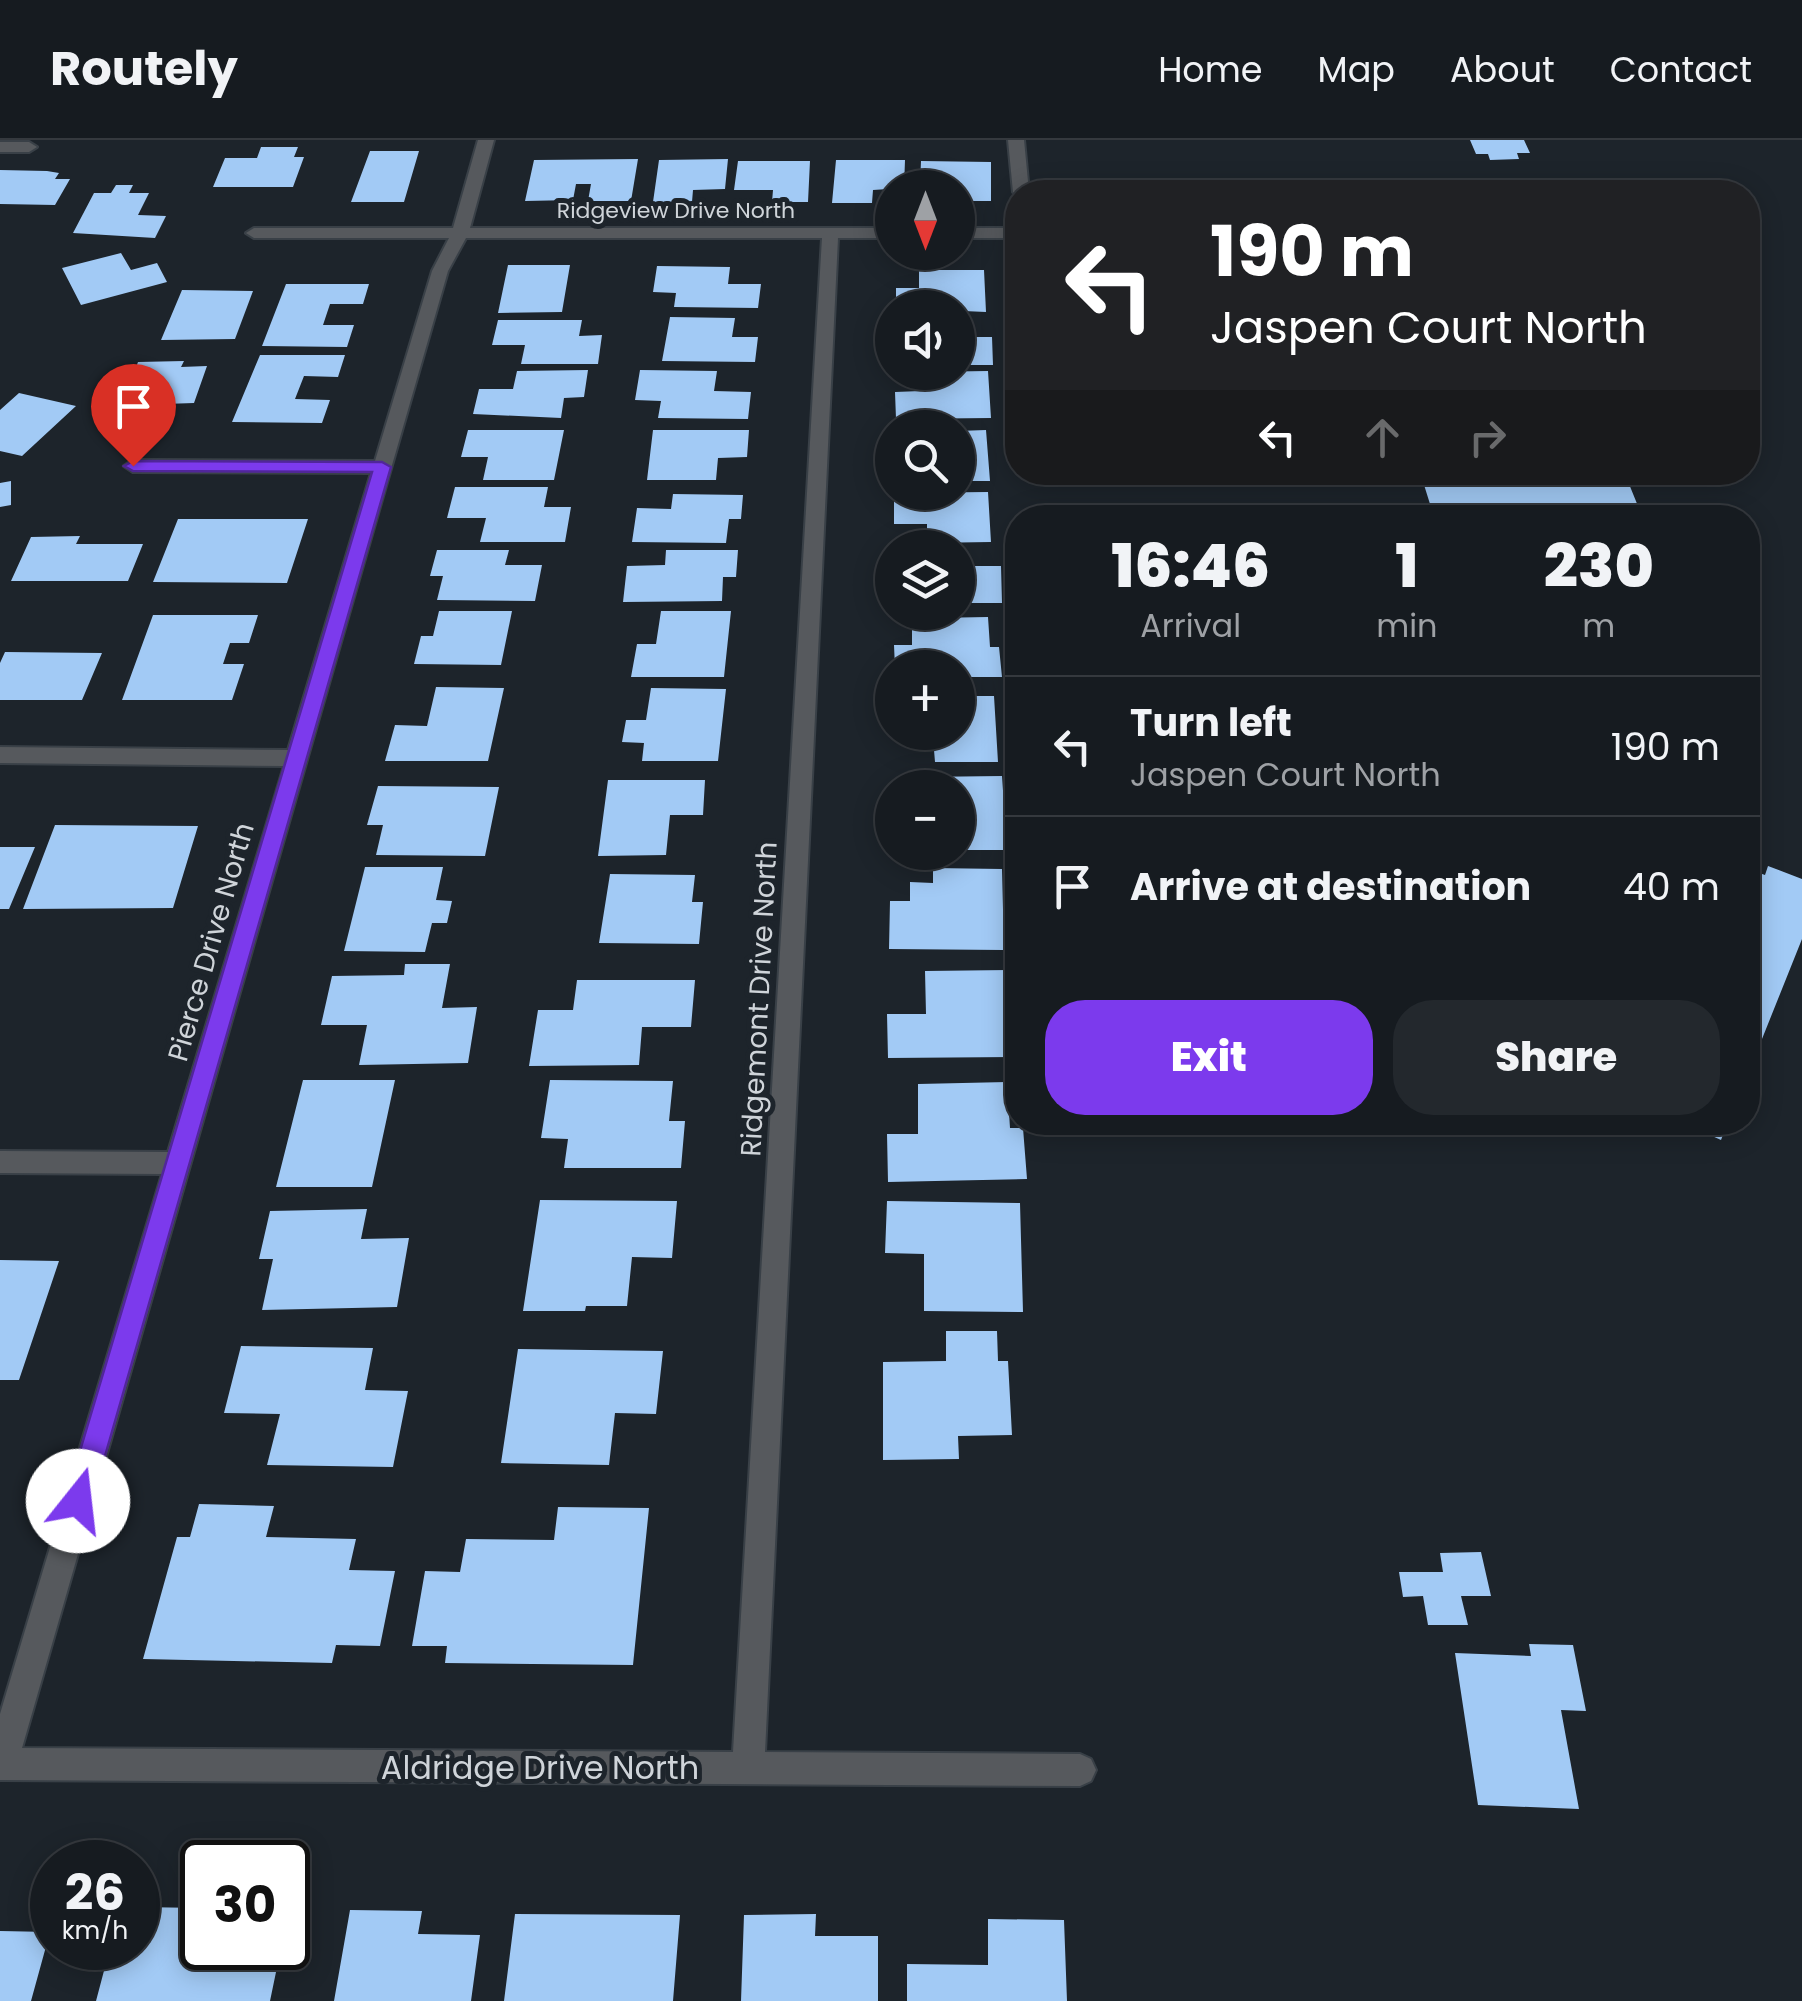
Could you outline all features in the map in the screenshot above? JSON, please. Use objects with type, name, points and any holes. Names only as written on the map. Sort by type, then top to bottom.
[{"type":"street","name":"Pierce Drive North","points":[[0,1764],[440,270],[460,233],[486,140]]},
{"type":"street","points":[[1016,140],[1020,180]]},
{"type":"street","points":[[0,147],[29,147]]},
{"type":"street","name":"Ridgeview Drive North","points":[[254,233],[875,233]]},
{"type":"street","name":"Ridgemont Drive North","points":[[748,1768],[830,233]]},
{"type":"street","points":[[975,233],[1005,233]]},
{"type":"street","points":[[133,466],[382,467]]},
{"type":"street","points":[[0,755],[296,758]]},
{"type":"street","points":[[0,1162],[178,1163]]},
{"type":"street","name":"Aldridge Drive North","points":[[0,1764],[1080,1770]]},
{"type":"building","points":[[1470,140],[1524,140],[1530,153],[1517,153],[1519,159],[1490,160],[1488,154],[1476,154]]},
{"type":"building","points":[[261,147],[298,147],[294,157],[304,157],[293,187],[213,187],[225,158],[257,158]]},
{"type":"building","points":[[370,151],[419,151],[404,202],[351,202]]},
{"type":"building","points":[[638,159],[631,201],[588,201],[591,184],[576,184],[573,200],[525,201],[534,160]]},
{"type":"building","points":[[728,159],[725,189],[693,190],[692,202],[653,202],[659,160]]},
{"type":"building","points":[[836,160],[905,160],[905,170],[875,170],[872,203],[832,203]]},
{"type":"building","points":[[738,161],[810,161],[808,202],[772,202],[773,190],[734,190]]},
{"type":"building","points":[[921,161],[991,162],[991,201],[975,201],[975,170],[921,170]]},
{"type":"building","points":[[0,170],[47,171],[59,173],[55,179],[70,179],[55,205],[0,204]]},
{"type":"building","points":[[116,185],[133,185],[129,193],[149,193],[138,215],[166,216],[155,238],[73,233],[94,193],[111,193]]},
{"type":"building","points":[[121,253],[131,270],[157,263],[167,282],[81,305],[62,268]]},
{"type":"building","points":[[508,265],[570,265],[562,312],[498,313]]},
{"type":"building","points":[[657,266],[730,267],[728,284],[761,284],[758,308],[674,307],[676,293],[653,292]]},
{"type":"building","points":[[919,270],[984,270],[986,312],[975,312],[975,290],[896,290],[919,288]]},
{"type":"building","points":[[286,284],[369,284],[363,304],[330,304],[323,325],[354,325],[347,347],[262,346]]},
{"type":"building","points":[[182,290],[253,291],[235,339],[161,340]]},
{"type":"building","points":[[670,317],[735,318],[732,337],[758,337],[755,362],[662,361]]},
{"type":"building","points":[[498,320],[582,320],[579,336],[602,335],[598,364],[521,364],[525,345],[492,345]]},
{"type":"building","points":[[975,337],[992,337],[993,365],[975,365]]},
{"type":"building","points":[[260,355],[345,355],[338,377],[304,376],[295,399],[330,400],[322,423],[232,422]]},
{"type":"building","points":[[184,361],[181,367],[207,366],[194,403],[106,406],[119,370],[135,370],[138,362]]},
{"type":"building","points":[[588,370],[584,397],[564,398],[561,418],[473,414],[479,389],[513,389],[517,371]]},
{"type":"building","points":[[640,370],[717,371],[714,391],[751,392],[748,419],[658,418],[661,401],[635,400]]},
{"type":"building","points":[[975,371],[988,371],[991,418],[975,418],[975,410],[896,410],[895,392],[975,390]]},
{"type":"building","points":[[19,393],[76,406],[22,456],[0,451],[0,410]]},
{"type":"building","points":[[468,430],[564,430],[554,480],[483,480],[488,457],[461,457]]},
{"type":"building","points":[[653,430],[749,430],[747,457],[718,458],[716,480],[647,480]]},
{"type":"building","points":[[975,430],[986,430],[990,481],[975,481]]},
{"type":"building","points":[[11,481],[11,505],[0,507],[0,483]]},
{"type":"building","points":[[1424,485],[1629,485],[1638,505],[1490,505],[1430,504]]},
{"type":"building","points":[[455,487],[548,487],[544,507],[571,507],[565,542],[480,542],[486,518],[447,518]]},
{"type":"building","points":[[975,492],[988,492],[991,542],[975,542],[975,530],[927,530],[927,524],[894,524],[894,510],[975,510]]},
{"type":"building","points":[[673,494],[743,495],[741,519],[729,519],[726,543],[632,542],[637,508],[671,509]]},
{"type":"building","points":[[178,519],[308,519],[287,583],[153,582]]},
{"type":"building","points":[[80,536],[76,544],[143,544],[128,581],[11,581],[31,537]]},
{"type":"building","points":[[437,550],[509,550],[505,565],[542,565],[535,601],[437,600],[443,576],[430,576]]},
{"type":"building","points":[[666,550],[738,550],[736,577],[723,577],[722,601],[623,602],[627,566],[665,565]]},
{"type":"building","points":[[975,566],[1001,566],[1002,603],[975,603]]},
{"type":"building","points":[[439,611],[512,611],[501,665],[414,664],[421,636],[433,636]]},
{"type":"building","points":[[661,611],[731,611],[724,677],[631,677],[637,644],[656,644]]},
{"type":"building","points":[[153,615],[258,615],[249,643],[230,643],[223,664],[244,664],[232,700],[122,700]]},
{"type":"building","points":[[975,617],[988,617],[990,647],[999,647],[1002,677],[975,677],[975,650],[894,650],[894,645],[912,645],[912,630],[975,630]]},
{"type":"building","points":[[5,652],[102,653],[82,700],[0,700],[0,663]]},
{"type":"building","points":[[436,687],[504,688],[488,761],[385,761],[395,725],[427,726]]},
{"type":"building","points":[[651,688],[726,689],[718,761],[642,761],[644,743],[622,742],[626,720],[646,720]]},
{"type":"building","points":[[975,696],[994,696],[998,762],[935,762],[934,750],[975,750]]},
{"type":"building","points":[[975,776],[1002,776],[1005,850],[975,850]]},
{"type":"building","points":[[608,780],[705,780],[703,815],[670,815],[666,855],[598,856]]},
{"type":"building","points":[[378,786],[499,787],[485,856],[376,855],[383,825],[367,825]]},
{"type":"building","points":[[55,825],[198,826],[173,908],[23,909]]},
{"type":"building","points":[[0,847],[35,847],[9,909],[0,909]]},
{"type":"building","points":[[1768,866],[1802,879],[1802,939],[1760,1044],[1760,873],[1765,875]]},
{"type":"building","points":[[365,867],[443,867],[436,900],[452,901],[447,923],[432,923],[425,952],[344,951]]},
{"type":"building","points":[[1002,869],[1004,950],[889,949],[890,901],[910,901],[910,882],[933,883],[933,870]]},
{"type":"building","points":[[610,874],[695,875],[692,902],[703,902],[699,944],[599,943]]},
{"type":"building","points":[[405,964],[450,964],[442,1008],[477,1007],[468,1063],[359,1065],[367,1025],[321,1025],[332,976],[404,975]]},
{"type":"building","points":[[1005,970],[1005,1057],[888,1058],[887,1014],[926,1014],[925,971]]},
{"type":"building","points":[[577,980],[695,980],[691,1027],[642,1027],[639,1065],[529,1066],[538,1010],[573,1010]]},
{"type":"building","points":[[303,1080],[395,1080],[372,1187],[276,1187]]},
{"type":"building","points":[[550,1080],[673,1081],[669,1121],[685,1121],[681,1168],[564,1168],[568,1139],[541,1138]]},
{"type":"building","points":[[1005,1082],[1005,1135],[1024,1135],[1027,1179],[888,1182],[887,1134],[918,1134],[918,1084]]},
{"type":"building","points":[[540,1200],[677,1201],[672,1258],[632,1257],[627,1306],[523,1311]]},
{"type":"building","points":[[887,1201],[1020,1203],[1023,1312],[924,1311],[924,1254],[885,1253]]},
{"type":"building","points":[[367,1209],[361,1239],[409,1238],[397,1307],[262,1310],[273,1259],[259,1259],[270,1211]]},
{"type":"building","points":[[0,1260],[59,1261],[19,1380],[0,1380]]},
{"type":"building","points":[[946,1331],[997,1331],[998,1361],[1008,1361],[1012,1435],[958,1436],[959,1459],[883,1460],[883,1362],[946,1361]]},
{"type":"building","points":[[241,1346],[373,1348],[365,1390],[408,1391],[393,1467],[267,1465],[280,1414],[224,1413]]},
{"type":"building","points":[[518,1349],[663,1351],[656,1414],[615,1413],[609,1465],[501,1463]]},
{"type":"building","points":[[199,1504],[274,1506],[266,1537],[356,1539],[349,1570],[395,1571],[380,1646],[336,1645],[332,1663],[143,1659],[177,1537],[190,1537]]},
{"type":"building","points":[[558,1507],[649,1508],[633,1665],[445,1663],[447,1646],[412,1646],[425,1571],[460,1572],[466,1539],[554,1540]]},
{"type":"building","points":[[1481,1552],[1491,1596],[1461,1596],[1468,1625],[1428,1625],[1423,1596],[1403,1597],[1399,1572],[1443,1572],[1440,1553]]},
{"type":"building","points":[[1529,1644],[1573,1645],[1586,1711],[1561,1710],[1579,1809],[1478,1805],[1455,1653],[1531,1656]]},
{"type":"building","points":[[160,1907],[180,1908],[180,1970],[276,1970],[270,2001],[96,2001],[104,1970],[160,1970]]},
{"type":"building","points":[[350,1910],[422,1911],[418,1934],[480,1935],[471,2001],[334,2001]]},
{"type":"building","points":[[515,1914],[680,1915],[673,2001],[504,2001]]},
{"type":"building","points":[[816,1914],[815,1936],[878,1936],[878,2001],[741,2001],[744,1915]]},
{"type":"building","points":[[988,1919],[1064,1920],[1067,2001],[907,2001],[907,1964],[988,1965]]},
{"type":"building","points":[[0,1931],[30,1932],[30,1970],[40,1970],[31,2001],[0,2001]]},
{"type":"route","points":[[78,1501],[382,467],[133,466]]}]
